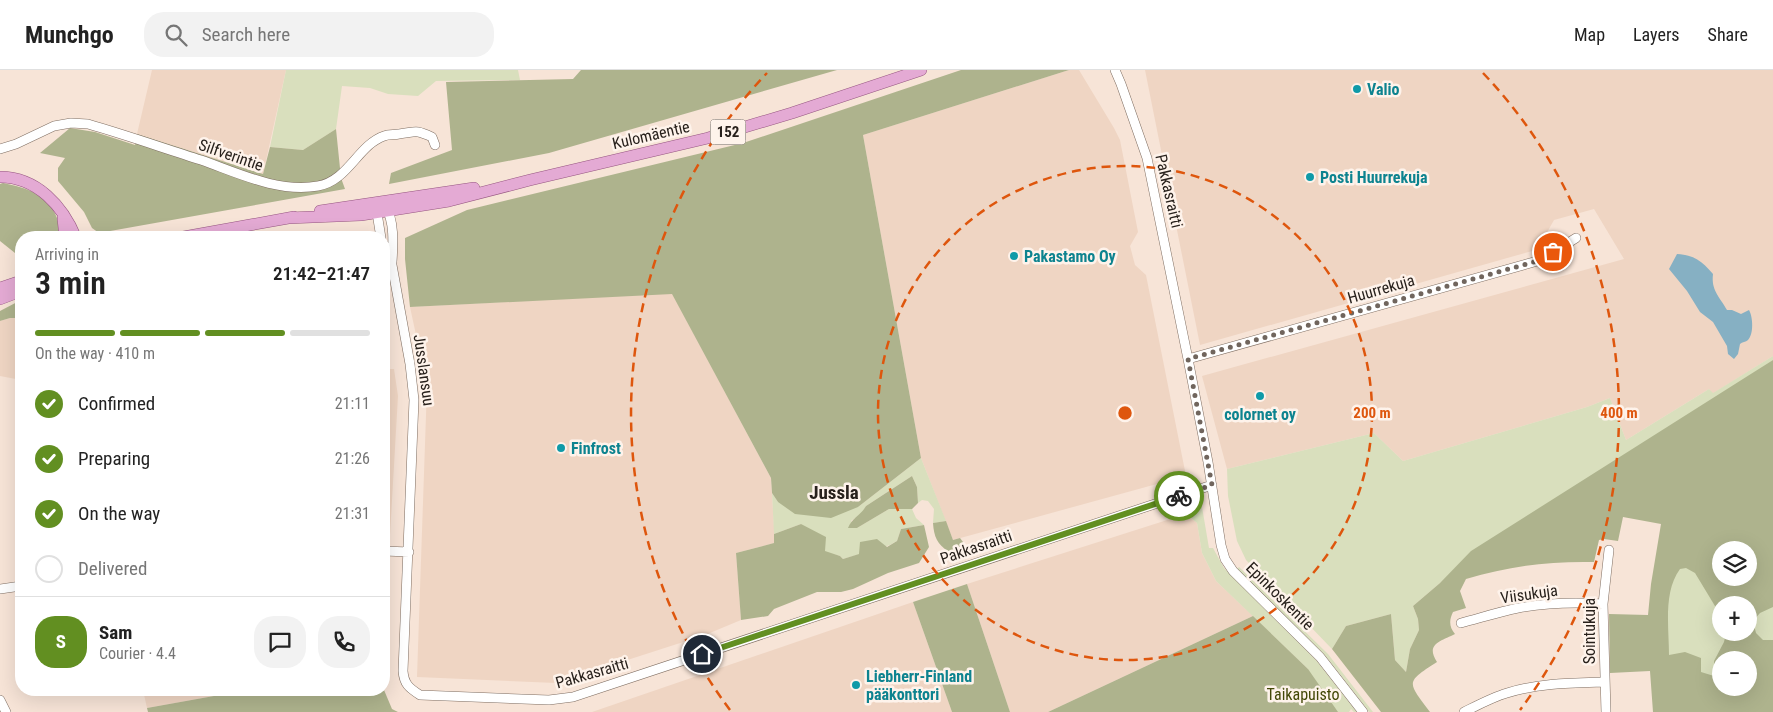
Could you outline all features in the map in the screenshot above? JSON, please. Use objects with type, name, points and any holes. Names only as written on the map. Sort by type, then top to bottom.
[{"type":"main road","name":"Kulomäentie","points":[[379,208],[389,211],[449,201],[708,138],[792,113],[921,70]]},
{"type":"main road","points":[[0,177],[17,178],[37,188],[52,199],[72,231]]},
{"type":"main road","name":"Kulomäentie","points":[[213,231],[319,211],[379,208],[530,180]]},
{"type":"main road","points":[[63,214],[64,231]]},
{"type":"main road","points":[[0,288],[15,283]]},
{"type":"main road","points":[[0,298],[15,293]]},
{"type":"street","name":"Pakkasraitti","points":[[408,688],[420,695],[431,696],[550,700],[573,697],[1212,485],[1147,158],[1116,70]]},
{"type":"street","name":"Silfverintie","points":[[0,149],[16,144],[54,126],[71,123],[88,124],[259,180],[292,188],[320,186],[334,180],[356,161],[365,149],[386,135],[418,130],[432,137],[435,145]]},
{"type":"street","points":[[379,208],[381,231]]},
{"type":"street","name":"Jusslansuu","points":[[389,211],[393,239],[392,265]]},
{"type":"street","name":"Huurrekuja","points":[[1188,359],[1541,260],[1576,238]]},
{"type":"street","name":"Jusslansuu","points":[[390,260],[410,364],[414,400],[403,671],[408,688]]},
{"type":"street","name":"Epinkoskentie","points":[[1212,485],[1221,546],[1229,566],[1320,657],[1363,712]]},
{"type":"street","name":"Sointukuja","points":[[1606,712],[1603,604],[1609,550]]},
{"type":"street","points":[[390,551],[409,552]]},
{"type":"street","points":[[0,589],[15,587]]},
{"type":"street","name":"Viisukuja","points":[[1461,623],[1517,608],[1538,605],[1566,603],[1603,604]]},
{"type":"street","points":[[1464,712],[1507,693],[1528,688],[1553,684],[1604,682]]},
{"type":"street","points":[[0,700],[6,712]]},
{"type":"shaded area","points":[[152,70],[286,70],[263,174],[137,134]]},
{"type":"shaded area","points":[[1069,70],[1079,70],[1120,140],[1138,232],[1130,246],[1135,265],[1146,275],[1186,476],[953,540],[921,458],[863,135]]},
{"type":"shaded area","points":[[1145,70],[1773,70],[1773,356],[1712,394],[1709,389],[1626,440],[1610,398],[1587,407],[1403,461],[1374,433],[1227,469],[1202,376],[1624,259],[1594,209],[1554,220],[1545,236],[1532,251],[1200,345]]},
{"type":"shaded area","points":[[672,293],[771,478],[775,543],[736,553],[741,620],[705,635],[556,683],[417,677],[427,386],[410,307]]},
{"type":"shaded area","points":[[15,318],[15,379],[0,376],[0,321]]},
{"type":"shaded area","points":[[390,369],[394,369],[398,396],[390,535]]},
{"type":"shaded area","points":[[1186,514],[1197,523],[1202,553],[1216,581],[1253,616],[1048,712],[1010,712],[967,584]]},
{"type":"shaded area","points":[[913,602],[952,712],[592,712]]},
{"type":"shaded area","points":[[144,696],[214,696],[147,708]]},
{"type":"green space","points":[[286,70],[518,70],[520,80],[436,81],[418,96],[388,94],[370,88],[342,86],[336,129],[303,150],[270,147]]},
{"type":"green space","points":[[581,70],[837,70],[549,153],[389,184],[391,173],[452,150],[446,82],[573,79]]},
{"type":"green space","points":[[961,70],[1069,70],[863,135],[921,458],[858,507],[831,518],[795,514],[778,502],[772,493],[771,478],[672,294],[410,307],[405,259],[405,238],[467,210],[743,143]]},
{"type":"green space","points":[[70,128],[95,132],[135,145],[137,134],[263,174],[270,147],[303,150],[336,129],[341,178],[345,189],[110,231],[96,231],[92,228],[84,212],[58,181],[58,168],[65,158],[40,153]]},
{"type":"green space","points":[[0,184],[20,187],[36,193],[53,210],[60,231],[15,231],[15,253],[0,241]]},
{"type":"green space","points":[[15,303],[15,318],[0,321],[0,311]]},
{"type":"green space","points":[[1773,356],[1773,360],[1440,583],[1413,606],[1418,619],[1419,630],[1410,649],[1406,672],[1395,660],[1391,614],[1346,626],[1332,649],[1246,560],[1237,541],[1228,496],[1227,469],[1374,433],[1403,461],[1587,407],[1610,398],[1626,440],[1709,389],[1713,393]]},
{"type":"green space","points":[[1773,360],[1773,607],[1757,616],[1757,596],[1712,596],[1712,601],[1695,573],[1686,568],[1680,569],[1671,588],[1668,622],[1669,655],[1685,652],[1701,658],[1701,672],[1712,675],[1712,696],[1757,696],[1757,651],[1719,651],[1724,641],[1757,641],[1757,634],[1763,640],[1773,640],[1773,712],[1653,712],[1650,671],[1610,673],[1609,614],[1648,615],[1661,524],[1623,517],[1618,541],[1599,540],[1594,562],[1561,562],[1530,565],[1466,579],[1460,591],[1466,608],[1453,612],[1450,623],[1455,634],[1436,644],[1433,651],[1437,662],[1414,679],[1414,689],[1430,712],[1381,712],[1332,649],[1346,626],[1391,614],[1395,660],[1406,672],[1410,649],[1419,630],[1418,619],[1413,606],[1440,583],[1471,551]]},
{"type":"green space","points":[[1773,365],[1773,712],[1668,691],[1666,572]]},
{"type":"green space","points":[[921,458],[946,521],[933,523],[934,509],[928,501],[922,500],[918,503],[917,487],[912,476],[866,506],[862,513],[851,521],[857,528],[889,509],[912,509],[916,518],[924,525],[901,529],[897,541],[884,547],[843,559],[840,556],[825,552],[801,524],[774,534],[772,493],[778,502],[858,507]]},
{"type":"green space","points":[[912,476],[917,487],[918,503],[912,509],[889,509],[857,528],[848,528],[866,506]]},
{"type":"green space","name":"Taikapuisto","points":[[1196,505],[1202,507],[1209,548],[1213,548],[1224,568],[1317,661],[1357,712],[1351,709],[1349,712],[1240,712],[1308,669],[1216,581],[1202,553],[1197,523],[1186,514],[1183,515],[1182,510]]},
{"type":"green space","points":[[946,521],[953,540],[960,538],[963,542],[963,548],[949,552],[937,540],[933,523]]},
{"type":"green space","points":[[801,524],[826,537],[825,551],[840,556],[843,559],[859,554],[860,542],[877,539],[887,547],[897,541],[901,529],[924,525],[929,547],[919,563],[888,573],[853,589],[841,592],[817,592],[774,609],[768,616],[741,620],[736,553],[774,543],[774,534]]},
{"type":"green space","points":[[1239,567],[1328,654],[1373,712],[1369,712],[1327,658],[1239,572],[1237,569]]},
{"type":"green space","points":[[967,584],[1010,712],[952,712],[913,602]]},
{"type":"green space","name":"Taikapuisto","points":[[1253,616],[1308,669],[1338,712],[1048,712]]},
{"type":"green space","points":[[214,696],[387,696],[392,709],[398,712],[148,712],[147,708]]},
{"type":"water","points":[[1677,254],[1693,257],[1709,269],[1713,274],[1714,289],[1727,310],[1741,314],[1749,310],[1752,321],[1751,334],[1748,340],[1740,344],[1738,354],[1734,359],[1728,354],[1727,346],[1713,322],[1700,312],[1687,291],[1669,269]]},
{"type":"way so far","points":[[1179,496],[1212,485],[1188,359],[1541,260],[1553,252]]},
{"type":"place","name":"Valio","points":[[1357,89]]},
{"type":"place","name":"Posti Huurrekuja","points":[[1310,177]]},
{"type":"place","name":"Pakastamo Oy","points":[[1014,256]]},
{"type":"place","name":"colornet oy","points":[[1260,396]]},
{"type":"place","name":"Finfrost","points":[[561,448]]},
{"type":"place","name":"Liebherr-Finland pääkonttori","points":[[856,685]]},
{"type":"district","name":"Jussla","points":[[834,492]]},
{"type":"route","points":[[702,654],[1179,496]]}]
